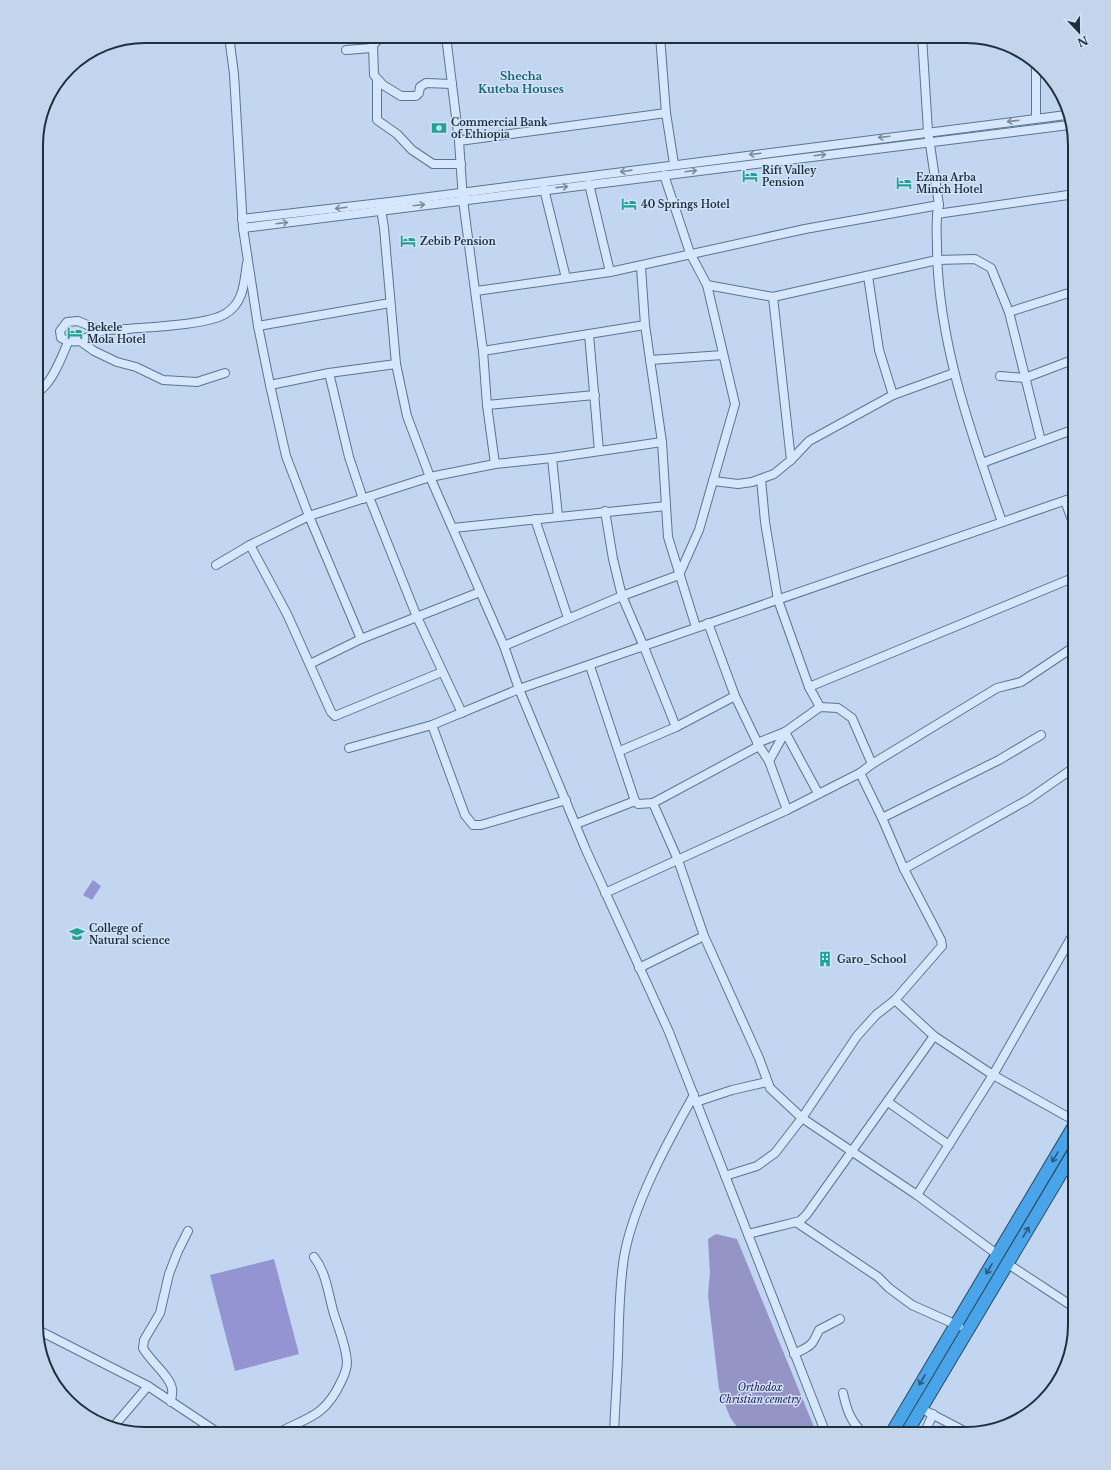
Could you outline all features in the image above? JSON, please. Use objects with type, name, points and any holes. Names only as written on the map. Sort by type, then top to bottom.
[{"type":"highway","points":[[895,1427],[1068,1135]]},
{"type":"highway","points":[[910,1427],[1068,1162]]},
{"type":"street","points":[[230,43],[234,74],[243,224],[258,326],[270,385],[286,456],[309,516],[361,639]]},
{"type":"street","points":[[374,43],[372,48],[373,69],[377,80],[376,101],[378,122],[384,124],[397,134],[406,146],[433,164],[460,164]]},
{"type":"street","points":[[447,43],[459,141],[463,196],[476,291],[483,351],[487,405],[495,464]]},
{"type":"street","points":[[661,43],[666,113],[674,164]]},
{"type":"street","points":[[922,43],[928,132],[938,209],[937,260],[942,318],[954,373],[1002,522]]},
{"type":"street","points":[[346,50],[372,48]]},
{"type":"street","points":[[1036,71],[1036,118]]},
{"type":"street","points":[[377,80],[401,96],[416,96],[419,93],[420,87],[426,83],[452,84]]},
{"type":"street","points":[[459,141],[666,113]]},
{"type":"street","points":[[243,224],[463,196],[674,164],[1064,115]]},
{"type":"street","points":[[463,196],[589,184],[1066,125]]},
{"type":"street","points":[[504,646],[622,596],[679,575],[699,530],[736,404],[707,285],[690,253],[664,175]]},
{"type":"street","points":[[589,184],[610,272]]},
{"type":"street","points":[[544,189],[566,278]]},
{"type":"street","points":[[476,291],[640,267],[690,253],[805,229],[938,209],[1068,195]]},
{"type":"street","points":[[380,207],[396,364],[407,416],[430,477],[504,646],[519,689],[605,893],[669,1032],[823,1427]]},
{"type":"street","points":[[101,331],[78,321],[67,322],[60,331],[61,338],[68,342],[80,341],[101,331],[173,325],[214,319],[225,314],[242,296],[248,252]]},
{"type":"street","points":[[707,285],[773,297],[937,260],[976,259],[991,268],[1009,312],[1041,441]]},
{"type":"street","points":[[640,267],[645,325],[662,442],[668,537],[696,627]]},
{"type":"street","points":[[868,276],[879,350],[893,395]]},
{"type":"street","points":[[1009,312],[1068,293]]},
{"type":"street","points":[[773,297],[791,460]]},
{"type":"street","points":[[258,326],[390,303]]},
{"type":"street","points":[[483,351],[645,325]]},
{"type":"street","points":[[589,334],[599,452]]},
{"type":"street","points":[[80,341],[94,351],[118,362],[136,367],[163,380],[196,382],[225,374]]},
{"type":"street","points":[[43,388],[58,366],[68,342]]},
{"type":"street","points":[[650,360],[723,355]]},
{"type":"street","points":[[1000,376],[1025,378],[1068,362]]},
{"type":"street","points":[[270,385],[329,373],[396,364]]},
{"type":"street","points":[[329,373],[349,457],[417,617],[462,713]]},
{"type":"street","points":[[713,481],[738,484],[761,479],[774,474],[791,460],[809,441],[893,395],[954,373]]},
{"type":"street","points":[[487,405],[595,395]]},
{"type":"street","points":[[982,463],[1068,431]]},
{"type":"street","points":[[216,565],[250,545],[309,516],[430,477],[495,464],[599,452],[662,442]]},
{"type":"street","points":[[552,458],[558,516]]},
{"type":"street","points":[[761,479],[765,522],[778,600],[810,687],[820,707]]},
{"type":"street","points":[[349,748],[432,725],[519,689],[590,666],[696,627],[1068,500]]},
{"type":"street","points":[[1065,501],[1068,509]]},
{"type":"street","points":[[453,528],[605,511],[666,506]]},
{"type":"street","points":[[605,511],[613,559],[622,596],[676,727]]},
{"type":"street","points":[[535,519],[568,618]]},
{"type":"street","points":[[250,545],[287,614],[331,712],[335,716],[442,672]]},
{"type":"street","points":[[810,687],[1068,580]]},
{"type":"street","points":[[310,664],[361,639],[480,592]]},
{"type":"street","points":[[708,623],[735,696],[758,744],[769,761],[786,810]]},
{"type":"street","points":[[605,893],[786,810],[860,773],[872,764],[997,688],[1021,682],[1068,651]]},
{"type":"street","points":[[590,666],[620,751],[635,801],[638,804],[653,802],[758,744],[785,732],[820,707],[838,708],[852,718],[872,764]]},
{"type":"street","points":[[620,751],[676,727],[735,696]]},
{"type":"street","points":[[432,725],[465,815],[472,826],[481,825],[566,800]]},
{"type":"street","points":[[769,761],[785,732]]},
{"type":"street","points":[[785,732],[818,793]]},
{"type":"street","points":[[882,818],[999,760],[1041,735]]},
{"type":"street","points":[[904,869],[1030,799],[1068,772]]},
{"type":"street","points":[[725,1176],[766,1161],[775,1153],[802,1118],[857,1036],[876,1015],[895,1000],[942,946],[941,940],[904,869],[882,818],[860,773]]},
{"type":"street","points":[[576,824],[635,801]]},
{"type":"street","points":[[653,802],[678,860],[704,936],[759,1058],[770,1088],[802,1118],[917,1195],[998,1255]]},
{"type":"street","points":[[639,968],[704,936]]},
{"type":"street","points":[[917,1195],[993,1075],[1068,943]]},
{"type":"street","points":[[895,1000],[934,1036],[993,1075],[1068,1119]]},
{"type":"street","points":[[748,1234],[796,1222],[807,1214],[934,1036]]},
{"type":"street","points":[[614,1427],[619,1309],[624,1257],[635,1217],[649,1183],[676,1127],[695,1099],[767,1082]]},
{"type":"street","points":[[888,1102],[949,1145]]},
{"type":"street","points":[[796,1222],[878,1277],[889,1288],[912,1305],[955,1325],[970,1328]]},
{"type":"street","points":[[171,1402],[172,1390],[170,1381],[150,1360],[143,1348],[144,1340],[160,1313],[169,1274],[178,1251],[188,1232]]},
{"type":"street","points":[[294,1427],[319,1412],[334,1395],[344,1375],[347,1363],[344,1344],[322,1268],[314,1257]]},
{"type":"street","points":[[1008,1264],[1068,1303]]},
{"type":"street","points":[[794,1354],[806,1349],[815,1342],[819,1330],[840,1319]]},
{"type":"street","points":[[44,1333],[148,1386],[209,1427]]},
{"type":"street","points":[[117,1423],[148,1386]]},
{"type":"street","points":[[843,1393],[848,1413],[852,1422],[857,1427]]},
{"type":"street","points":[[920,1408],[957,1427]]},
{"type":"street","points":[[927,1427],[932,1414]]},
{"type":"shaded area","points":[[93,880],[101,886],[92,900],[83,895]]},
{"type":"shaded area","points":[[274,1259],[299,1354],[235,1371],[210,1275]]},
{"type":"green space","name":"Orthodox Christian cemetry","points":[[716,1234],[737,1239],[814,1427],[737,1427],[730,1417],[719,1389],[708,1295],[710,1272],[708,1239]]},
{"type":"place","name":"Commercial Bank of Ethiopia","points":[[439,128]]},
{"type":"place","name":"Rift Valley Pension","points":[[750,176]]},
{"type":"place","name":"Ezana Arba Minch Hotel","points":[[904,183]]},
{"type":"place","name":"40 Springs Hotel","points":[[629,204]]},
{"type":"place","name":"Zebib Pension","points":[[408,241]]},
{"type":"place","name":"Bekele Mola Hotel","points":[[75,333]]},
{"type":"place","name":"College of Natural science","points":[[77,934]]},
{"type":"place","name":"Garo_School","points":[[825,959]]},
{"type":"district","name":"Shecha Kuteba Houses","points":[[521,82]]}]
